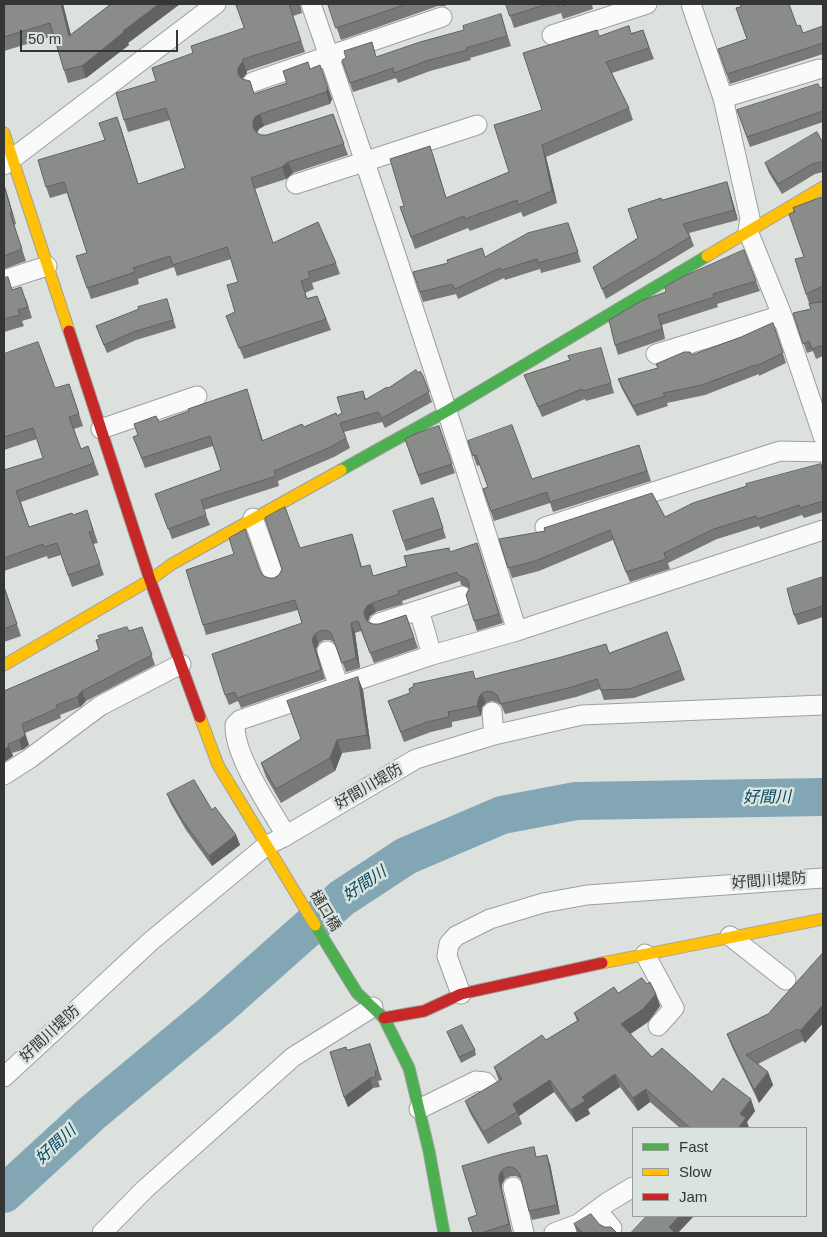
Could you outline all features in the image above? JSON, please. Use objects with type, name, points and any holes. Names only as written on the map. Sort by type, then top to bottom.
[{"type":"street","points":[[8,162],[216,4]]},
{"type":"street","points":[[311,4],[329,56],[339,112],[365,162],[447,410],[517,631]]},
{"type":"street","points":[[552,35],[647,4]]},
{"type":"street","points":[[691,4],[723,98],[750,218],[748,231],[782,315],[823,436]]},
{"type":"street","points":[[253,82],[442,17]]},
{"type":"street","points":[[723,98],[819,69]]},
{"type":"street","points":[[296,184],[478,125]]},
{"type":"street","name":"樋口橋","points":[[4,133],[8,162],[47,266],[150,580],[218,765],[357,993],[379,1012]]},
{"type":"street","points":[[4,665],[150,580],[172,564],[447,410],[823,187]]},
{"type":"street","points":[[4,280],[47,266]]},
{"type":"street","points":[[656,354],[782,315]]},
{"type":"street","points":[[101,430],[197,396]]},
{"type":"street","points":[[545,528],[780,451],[823,452]]},
{"type":"street","points":[[253,518],[274,577]]},
{"type":"street","points":[[286,835],[255,783],[235,734],[235,725],[240,720],[432,655],[517,631],[823,530]]},
{"type":"street","points":[[379,623],[462,596]]},
{"type":"street","points":[[419,610],[432,655]]},
{"type":"street","points":[[327,651],[340,687]]},
{"type":"street","points":[[4,775],[28,760],[100,706],[181,664]]},
{"type":"street","name":"好間川堤防","points":[[4,1077],[151,941],[267,844],[286,835],[416,759],[494,735],[582,715],[682,704],[823,706]]},
{"type":"street","points":[[492,712],[494,735]]},
{"type":"street","name":"好間川堤防","points":[[461,994],[447,956],[448,944],[456,936],[490,918],[543,903],[587,895],[823,878]]},
{"type":"street","points":[[102,1233],[144,1190],[293,1057],[379,1012],[424,1011],[461,994],[730,936],[823,919]]},
{"type":"street","points":[[730,936],[786,980]]},
{"type":"street","points":[[645,954],[674,1008],[658,1026]]},
{"type":"street","points":[[379,1012],[409,1068],[429,1151],[444,1233]]},
{"type":"street","points":[[419,1108],[476,1081],[485,1082],[489,1087]]},
{"type":"street","points":[[513,1187],[524,1233]]},
{"type":"street","points":[[554,1233],[578,1224],[632,1188]]},
{"type":"street","points":[[597,1210],[612,1228]]},
{"type":"building","points":[[4,4],[61,4],[69,36],[111,4],[159,4],[123,31],[82,66],[64,70],[50,23],[4,37]]},
{"type":"building","points":[[236,4],[289,4],[301,41],[243,59],[238,68],[238,74],[242,79],[250,81],[254,94],[287,83],[283,71],[308,62],[310,69],[320,65],[328,88],[326,92],[260,114],[255,117],[253,128],[261,135],[267,135],[333,114],[344,144],[288,162],[282,167],[251,178],[273,243],[318,222],[336,263],[308,272],[310,278],[301,281],[307,299],[317,296],[326,319],[239,348],[226,316],[235,312],[227,285],[238,282],[227,247],[173,265],[170,256],[133,268],[135,272],[87,288],[76,256],[87,253],[64,182],[46,187],[38,160],[105,140],[99,123],[117,117],[138,184],[185,168],[166,108],[124,120],[116,93],[156,81],[152,68],[193,53],[191,46],[244,28]]},
{"type":"building","points":[[328,4],[407,4],[336,28]]},
{"type":"building","points":[[506,4],[547,4],[510,16]]},
{"type":"building","points":[[740,4],[789,4],[797,26],[800,25],[803,33],[823,26],[823,43],[727,74],[718,49],[747,39],[736,8],[741,7]]},
{"type":"building","points":[[501,14],[507,36],[394,73],[393,68],[350,83],[342,60],[346,58],[344,51],[372,42],[376,57],[464,30],[463,26]]},
{"type":"building","points":[[629,26],[631,34],[643,30],[649,48],[606,62],[629,108],[542,145],[552,191],[518,205],[517,200],[465,219],[464,216],[411,237],[400,207],[404,206],[390,159],[430,146],[446,198],[509,172],[494,125],[542,110],[523,53],[597,30],[599,36]]},
{"type":"building","points":[[818,84],[820,88],[823,87],[823,111],[747,137],[737,110]]},
{"type":"building","points":[[817,132],[823,143],[823,163],[812,164],[778,184],[765,163]]},
{"type":"building","points":[[727,182],[734,210],[683,224],[690,237],[602,289],[593,267],[638,238],[628,209],[661,198],[662,200]]},
{"type":"building","points":[[4,185],[12,213],[10,213],[22,249],[4,256]]},
{"type":"building","points":[[823,197],[823,286],[806,294],[795,259],[804,257],[789,214],[795,212],[793,208]]},
{"type":"building","points":[[568,223],[578,252],[538,263],[537,259],[502,270],[500,268],[455,289],[452,284],[420,292],[413,272],[448,263],[447,260],[482,248],[485,257],[528,233]]},
{"type":"building","points":[[744,250],[756,281],[713,294],[714,297],[658,315],[662,329],[615,345],[609,320],[643,300],[666,292],[665,287],[678,279]]},
{"type":"building","points":[[8,277],[12,290],[21,287],[28,307],[18,310],[20,315],[4,319],[4,278]]},
{"type":"building","points":[[167,299],[173,320],[133,332],[104,345],[96,326],[139,309],[138,307]]},
{"type":"building","points":[[823,302],[823,345],[812,349],[809,341],[803,344],[793,313],[811,309],[809,304]]},
{"type":"building","points":[[773,323],[783,353],[756,366],[702,385],[663,393],[665,396],[633,406],[618,379],[658,368],[656,364],[684,352],[690,352],[692,355]]},
{"type":"building","points":[[38,342],[55,388],[69,384],[79,414],[69,417],[81,449],[88,446],[94,463],[16,491],[29,527],[87,510],[93,531],[89,532],[100,564],[68,575],[57,543],[44,547],[43,544],[4,558],[4,470],[43,458],[33,428],[4,437],[4,354]]},
{"type":"building","points":[[601,348],[611,383],[583,391],[582,389],[538,407],[524,375],[570,360],[568,356]]},
{"type":"building","points":[[416,370],[418,373],[420,371],[423,376],[429,392],[382,418],[378,412],[340,423],[346,438],[331,447],[274,471],[276,476],[201,500],[206,515],[168,529],[155,494],[221,470],[210,436],[142,458],[133,437],[138,435],[134,424],[156,416],[159,422],[189,411],[188,409],[247,389],[262,441],[302,424],[304,427],[336,413],[337,416],[342,413],[337,397],[363,391],[365,400]]},
{"type":"building","points":[[512,425],[532,479],[639,445],[647,471],[550,502],[547,492],[491,511],[483,489],[488,487],[476,455],[473,456],[468,441]]},
{"type":"building","points":[[439,426],[452,464],[418,475],[405,439]]},
{"type":"building","points":[[821,464],[823,473],[823,501],[800,508],[799,505],[757,519],[756,516],[714,529],[664,553],[666,559],[626,572],[610,530],[535,561],[508,568],[499,539],[545,531],[544,528],[652,493],[665,517],[693,503],[747,486],[746,484]]},
{"type":"building","points":[[433,498],[443,528],[403,541],[393,511]]},
{"type":"building","points":[[285,507],[300,548],[352,534],[361,567],[370,565],[373,576],[407,566],[404,556],[449,548],[450,552],[477,543],[499,614],[474,621],[466,595],[469,589],[469,582],[466,578],[458,575],[457,572],[398,591],[399,594],[367,606],[364,611],[365,617],[368,622],[373,624],[379,624],[406,615],[414,638],[370,653],[358,621],[351,623],[356,658],[342,663],[331,633],[326,630],[320,631],[315,634],[312,640],[321,670],[237,698],[235,692],[225,695],[212,654],[302,623],[295,600],[203,625],[186,570],[234,554],[229,538],[245,529],[260,571],[269,578],[279,575],[282,569],[265,518]]},
{"type":"building","points":[[823,577],[823,606],[794,615],[787,589]]},
{"type":"building","points":[[4,587],[17,624],[4,629]]},
{"type":"building","points":[[127,627],[129,631],[142,627],[152,655],[82,691],[77,697],[56,705],[58,708],[22,724],[25,735],[19,740],[8,744],[9,746],[4,750],[4,691],[99,650],[96,640],[100,639],[98,636]]},
{"type":"building","points":[[667,632],[681,670],[630,689],[601,690],[597,679],[501,704],[497,695],[487,691],[479,697],[477,706],[448,712],[449,717],[427,722],[401,732],[388,701],[410,693],[409,689],[414,686],[413,684],[473,671],[475,679],[606,644],[609,653]]},
{"type":"building","points":[[358,677],[367,735],[337,740],[330,758],[276,789],[261,763],[301,739],[287,701]]},
{"type":"building","points":[[194,780],[212,810],[215,807],[236,835],[209,856],[182,820],[167,794]]},
{"type":"building","points":[[823,953],[823,1005],[800,1031],[798,1029],[746,1055],[768,1072],[754,1090],[727,1034],[768,1014]]},
{"type":"building","points":[[642,978],[647,984],[650,982],[656,994],[643,1009],[621,1024],[652,1057],[662,1048],[712,1092],[723,1078],[751,1099],[740,1114],[746,1118],[739,1127],[689,1127],[646,1089],[633,1098],[615,1074],[582,1097],[585,1101],[571,1110],[550,1080],[513,1104],[517,1112],[483,1132],[465,1101],[502,1079],[494,1067],[542,1035],[546,1040],[579,1020],[574,1013],[614,987],[618,993]]},
{"type":"building","points":[[462,1025],[475,1050],[459,1057],[447,1032]]},
{"type":"building","points":[[370,1044],[378,1070],[375,1071],[376,1077],[370,1078],[344,1097],[330,1052],[346,1047],[347,1050]]},
{"type":"building","points":[[534,1147],[536,1157],[547,1155],[557,1205],[529,1211],[520,1175],[517,1170],[507,1167],[502,1170],[499,1180],[509,1224],[481,1233],[473,1233],[468,1218],[477,1215],[462,1166]]},
{"type":"building","points":[[591,1214],[599,1224],[604,1227],[611,1227],[617,1233],[583,1233],[574,1224]]},
{"type":"building","points":[[646,1217],[678,1217],[669,1227],[675,1233],[631,1233]]},
{"type":"waterway","name":"好間川","points":[[4,1194],[91,1114],[217,1009],[342,898],[406,856],[502,815],[576,801],[823,797]]},
{"type":"traffic: fast","points":[[341,470],[447,411],[707,256]]},
{"type":"traffic: fast","points":[[315,925],[357,993],[384,1018],[409,1068],[429,1151],[444,1233]]},
{"type":"traffic: slow","points":[[4,133],[69,331]]},
{"type":"traffic: slow","points":[[707,256],[823,187]]},
{"type":"traffic: slow","points":[[4,665],[150,580],[172,564],[341,470]]},
{"type":"traffic: slow","points":[[200,717],[218,765],[315,925]]},
{"type":"traffic: slow","points":[[602,963],[823,919]]},
{"type":"traffic: jam","points":[[69,331],[150,580],[200,717]]},
{"type":"traffic: jam","points":[[384,1018],[424,1011],[461,994],[602,963]]}]
